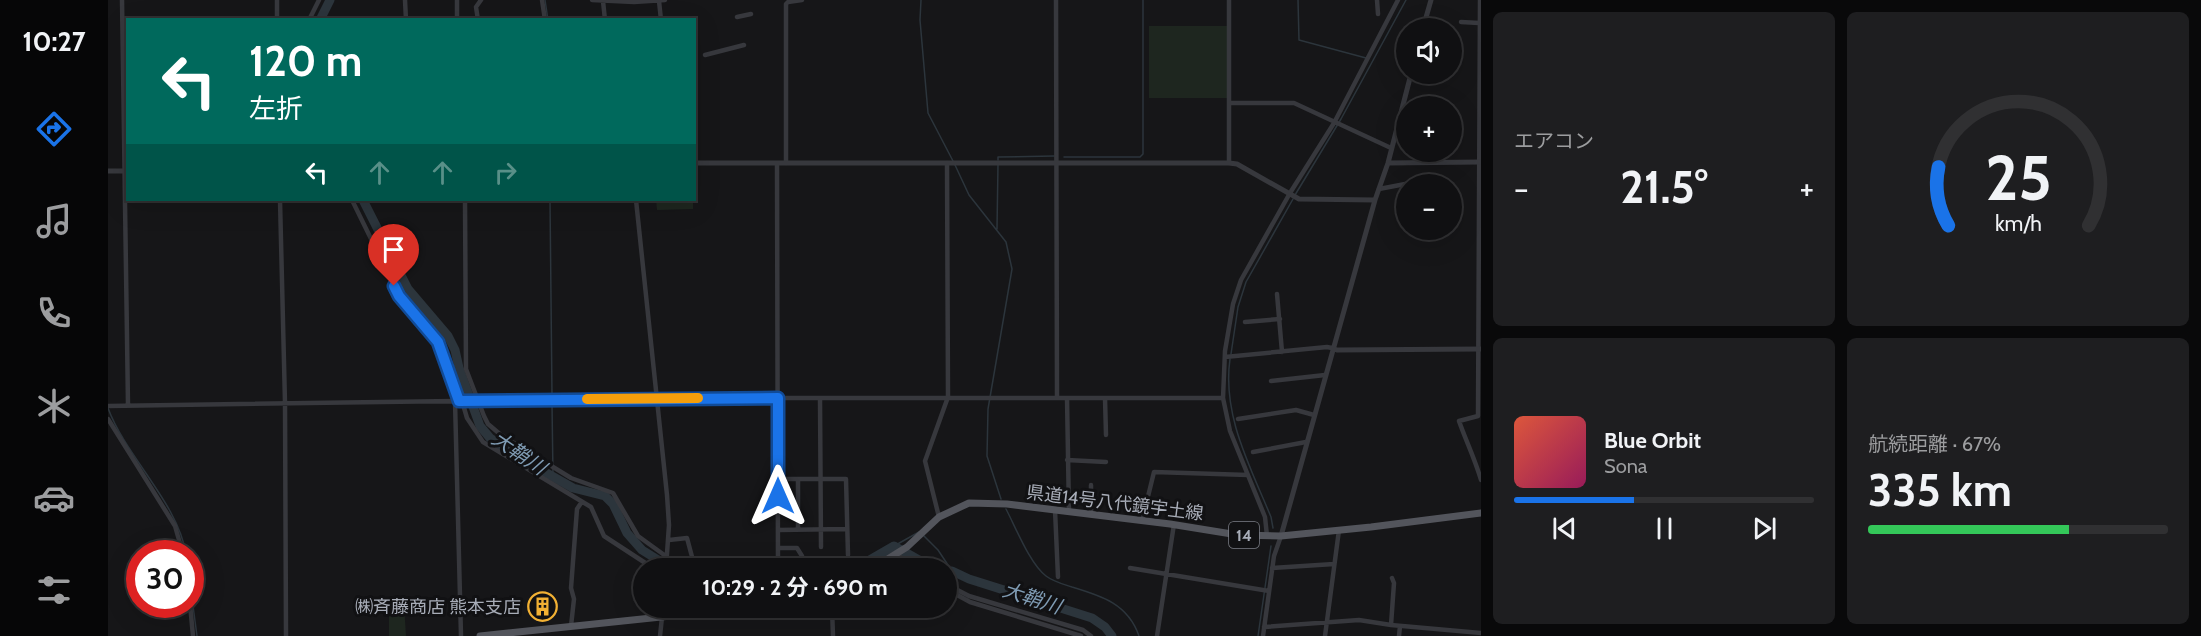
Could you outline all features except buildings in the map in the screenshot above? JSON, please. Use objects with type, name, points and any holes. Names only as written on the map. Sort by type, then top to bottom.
[{"type":"main road","name":"県道14号八代鏡宇土線","points":[[891,558],[919,538],[939,517],[969,503],[1007,504],[1174,524],[1238,535],[1267,536],[1481,513]]},
{"type":"main road","points":[[480,636],[644,618]]},
{"type":"street","points":[[108,171],[126,171],[122,0]]},
{"type":"street","points":[[277,0],[277,18]]},
{"type":"street","points":[[310,18],[319,0]]},
{"type":"street","points":[[405,0],[406,18]]},
{"type":"street","points":[[457,0],[458,18]]},
{"type":"street","points":[[478,18],[476,6],[481,0]]},
{"type":"street","points":[[542,0],[544,18]]},
{"type":"street","points":[[593,0],[665,0]]},
{"type":"street","points":[[786,163],[786,4],[802,0]]},
{"type":"street","points":[[1056,0],[1057,397]]},
{"type":"street","points":[[1229,0],[1229,163]]},
{"type":"street","points":[[1377,0],[1378,14]]},
{"type":"street","points":[[1267,536],[1265,517],[1230,431],[1223,398],[1233,304],[1241,280],[1294,195],[1398,0]]},
{"type":"street","points":[[1426,18],[1431,0]]},
{"type":"street","points":[[1480,0],[1478,416],[1459,420],[1468,446],[1474,455],[1481,480]]},
{"type":"street","points":[[603,1],[605,18]]},
{"type":"street","points":[[659,1],[661,18]]},
{"type":"street","points":[[737,17],[751,14]]},
{"type":"street","points":[[1462,22],[1479,23]]},
{"type":"street","points":[[705,55],[744,45]]},
{"type":"street","points":[[1263,636],[1272,568],[1332,348],[1378,189],[1388,163],[1408,84]]},
{"type":"street","points":[[1229,104],[1294,103],[1392,148]]},
{"type":"street","points":[[1388,163],[1480,162]]},
{"type":"street","points":[[696,163],[1229,163],[1238,164],[1307,200],[1375,200]]},
{"type":"street","points":[[939,517],[925,461],[948,397],[948,163]]},
{"type":"street","points":[[777,164],[778,558]]},
{"type":"street","points":[[1378,189],[1396,186]]},
{"type":"street","points":[[126,201],[128,405]]},
{"type":"street","points":[[280,201],[285,403],[286,636]]},
{"type":"street","points":[[352,201],[399,296],[438,342],[467,418],[483,442],[593,510],[604,536],[638,558]]},
{"type":"street","points":[[465,201],[466,369],[484,416],[495,431],[549,465],[579,482],[613,493],[639,536],[665,558]]},
{"type":"street","points":[[636,201],[667,495],[669,540],[666,558]]},
{"type":"street","points":[[1277,294],[1282,352]]},
{"type":"street","points":[[1245,322],[1280,319]]},
{"type":"street","points":[[1227,357],[1332,348],[1337,350],[1479,349]]},
{"type":"street","points":[[1271,381],[1325,375]]},
{"type":"street","points":[[110,406],[656,398],[1223,398]]},
{"type":"street","points":[[820,398],[820,547]]},
{"type":"street","points":[[1067,398],[1069,512]]},
{"type":"street","points":[[1105,398],[1106,435]]},
{"type":"street","points":[[460,401],[461,636]]},
{"type":"street","points":[[1239,419],[1296,410],[1314,415]]},
{"type":"street","points":[[108,420],[175,526],[179,540]]},
{"type":"street","points":[[1253,452],[1306,442]]},
{"type":"street","points":[[1067,460],[1106,462]]},
{"type":"street","points":[[1142,521],[1154,472],[1248,475]]},
{"type":"street","points":[[778,479],[846,479],[848,555]]},
{"type":"street","points":[[798,479],[798,530]]},
{"type":"street","points":[[1091,485],[1091,515]]},
{"type":"street","points":[[571,626],[574,599],[571,588],[577,509],[581,503]]},
{"type":"street","points":[[1055,510],[1058,577]]},
{"type":"street","points":[[1157,636],[1174,524]]},
{"type":"street","points":[[778,530],[847,529]]},
{"type":"street","points":[[1325,636],[1339,530]]},
{"type":"street","points":[[669,540],[687,538],[692,558]]},
{"type":"street","points":[[778,548],[797,548],[801,558]]},
{"type":"street","points":[[898,554],[904,558]]},
{"type":"street","points":[[1272,568],[1335,564]]},
{"type":"street","points":[[1130,568],[1268,591]]},
{"type":"street","points":[[1391,625],[1394,583],[1392,578]]},
{"type":"street","points":[[957,590],[969,596],[1083,630],[1091,636]]},
{"type":"street","points":[[957,595],[970,602],[1081,636]]},
{"type":"street","points":[[192,618],[194,636]]},
{"type":"street","points":[[660,636],[662,618]]},
{"type":"street","points":[[832,618],[833,636]]},
{"type":"street","points":[[1264,627],[1359,620],[1481,633]]},
{"type":"street","points":[[1399,636],[1400,626]]},
{"type":"shaded area","points":[[1149,26],[1228,26],[1228,98],[1149,98]]},
{"type":"shaded area","points":[[656,201],[693,201],[693,209],[657,210]]},
{"type":"shaded area","points":[[404,604],[406,636],[389,636],[389,605]]},
{"type":"waterway","name":"大鞘川","points":[[321,18],[330,0]]},
{"type":"waterway","points":[[545,0],[548,18]]},
{"type":"waterway","points":[[921,0],[920,20],[928,113],[953,161]]},
{"type":"waterway","points":[[1064,157],[1140,157],[1143,154],[1143,0]]},
{"type":"waterway","points":[[1298,0],[1299,40],[1366,58]]},
{"type":"waterway","points":[[1295,195],[1341,119],[1406,0]]},
{"type":"waterway","points":[[998,160],[998,157],[1054,156]]},
{"type":"waterway","points":[[997,229],[998,164]]},
{"type":"waterway","points":[[955,165],[969,195],[1006,242],[1012,269],[988,409],[987,456],[1001,499]]},
{"type":"waterway","points":[[1231,354],[1238,307],[1246,282],[1293,199]]},
{"type":"waterway","name":"大鞘川","points":[[364,201],[408,289],[448,336],[455,350],[459,368],[480,426],[490,438],[573,488],[605,496],[613,504],[627,533],[642,550],[655,558]]},
{"type":"waterway","points":[[550,201],[552,395]]},
{"type":"waterway","points":[[1230,359],[1230,400],[1234,420],[1271,517],[1273,528]]},
{"type":"waterway","points":[[552,404],[553,476]]},
{"type":"waterway","points":[[108,408],[116,426],[163,498],[182,540]]},
{"type":"waterway","points":[[1006,509],[1029,555],[1046,576],[1113,603],[1128,616],[1139,636]]},
{"type":"waterway","points":[[894,546],[919,532]]},
{"type":"waterway","points":[[923,535],[943,558]]},
{"type":"waterway","name":"大鞘川","points":[[873,558],[894,546],[915,558]]},
{"type":"waterway","points":[[1258,636],[1271,546]]},
{"type":"waterway","name":"大鞘川","points":[[957,573],[1092,618],[1105,627],[1112,636]]},
{"type":"waterway","points":[[195,618],[197,636]]},
{"type":"slow traffic","points":[[587,399],[698,398]]},
{"type":"place","name":"㈱斉藤商店 熊本支店","points":[[542,607]]},
{"type":"route","points":[[394,286],[399,296],[438,342],[459,401],[778,398],[778,496]]}]
